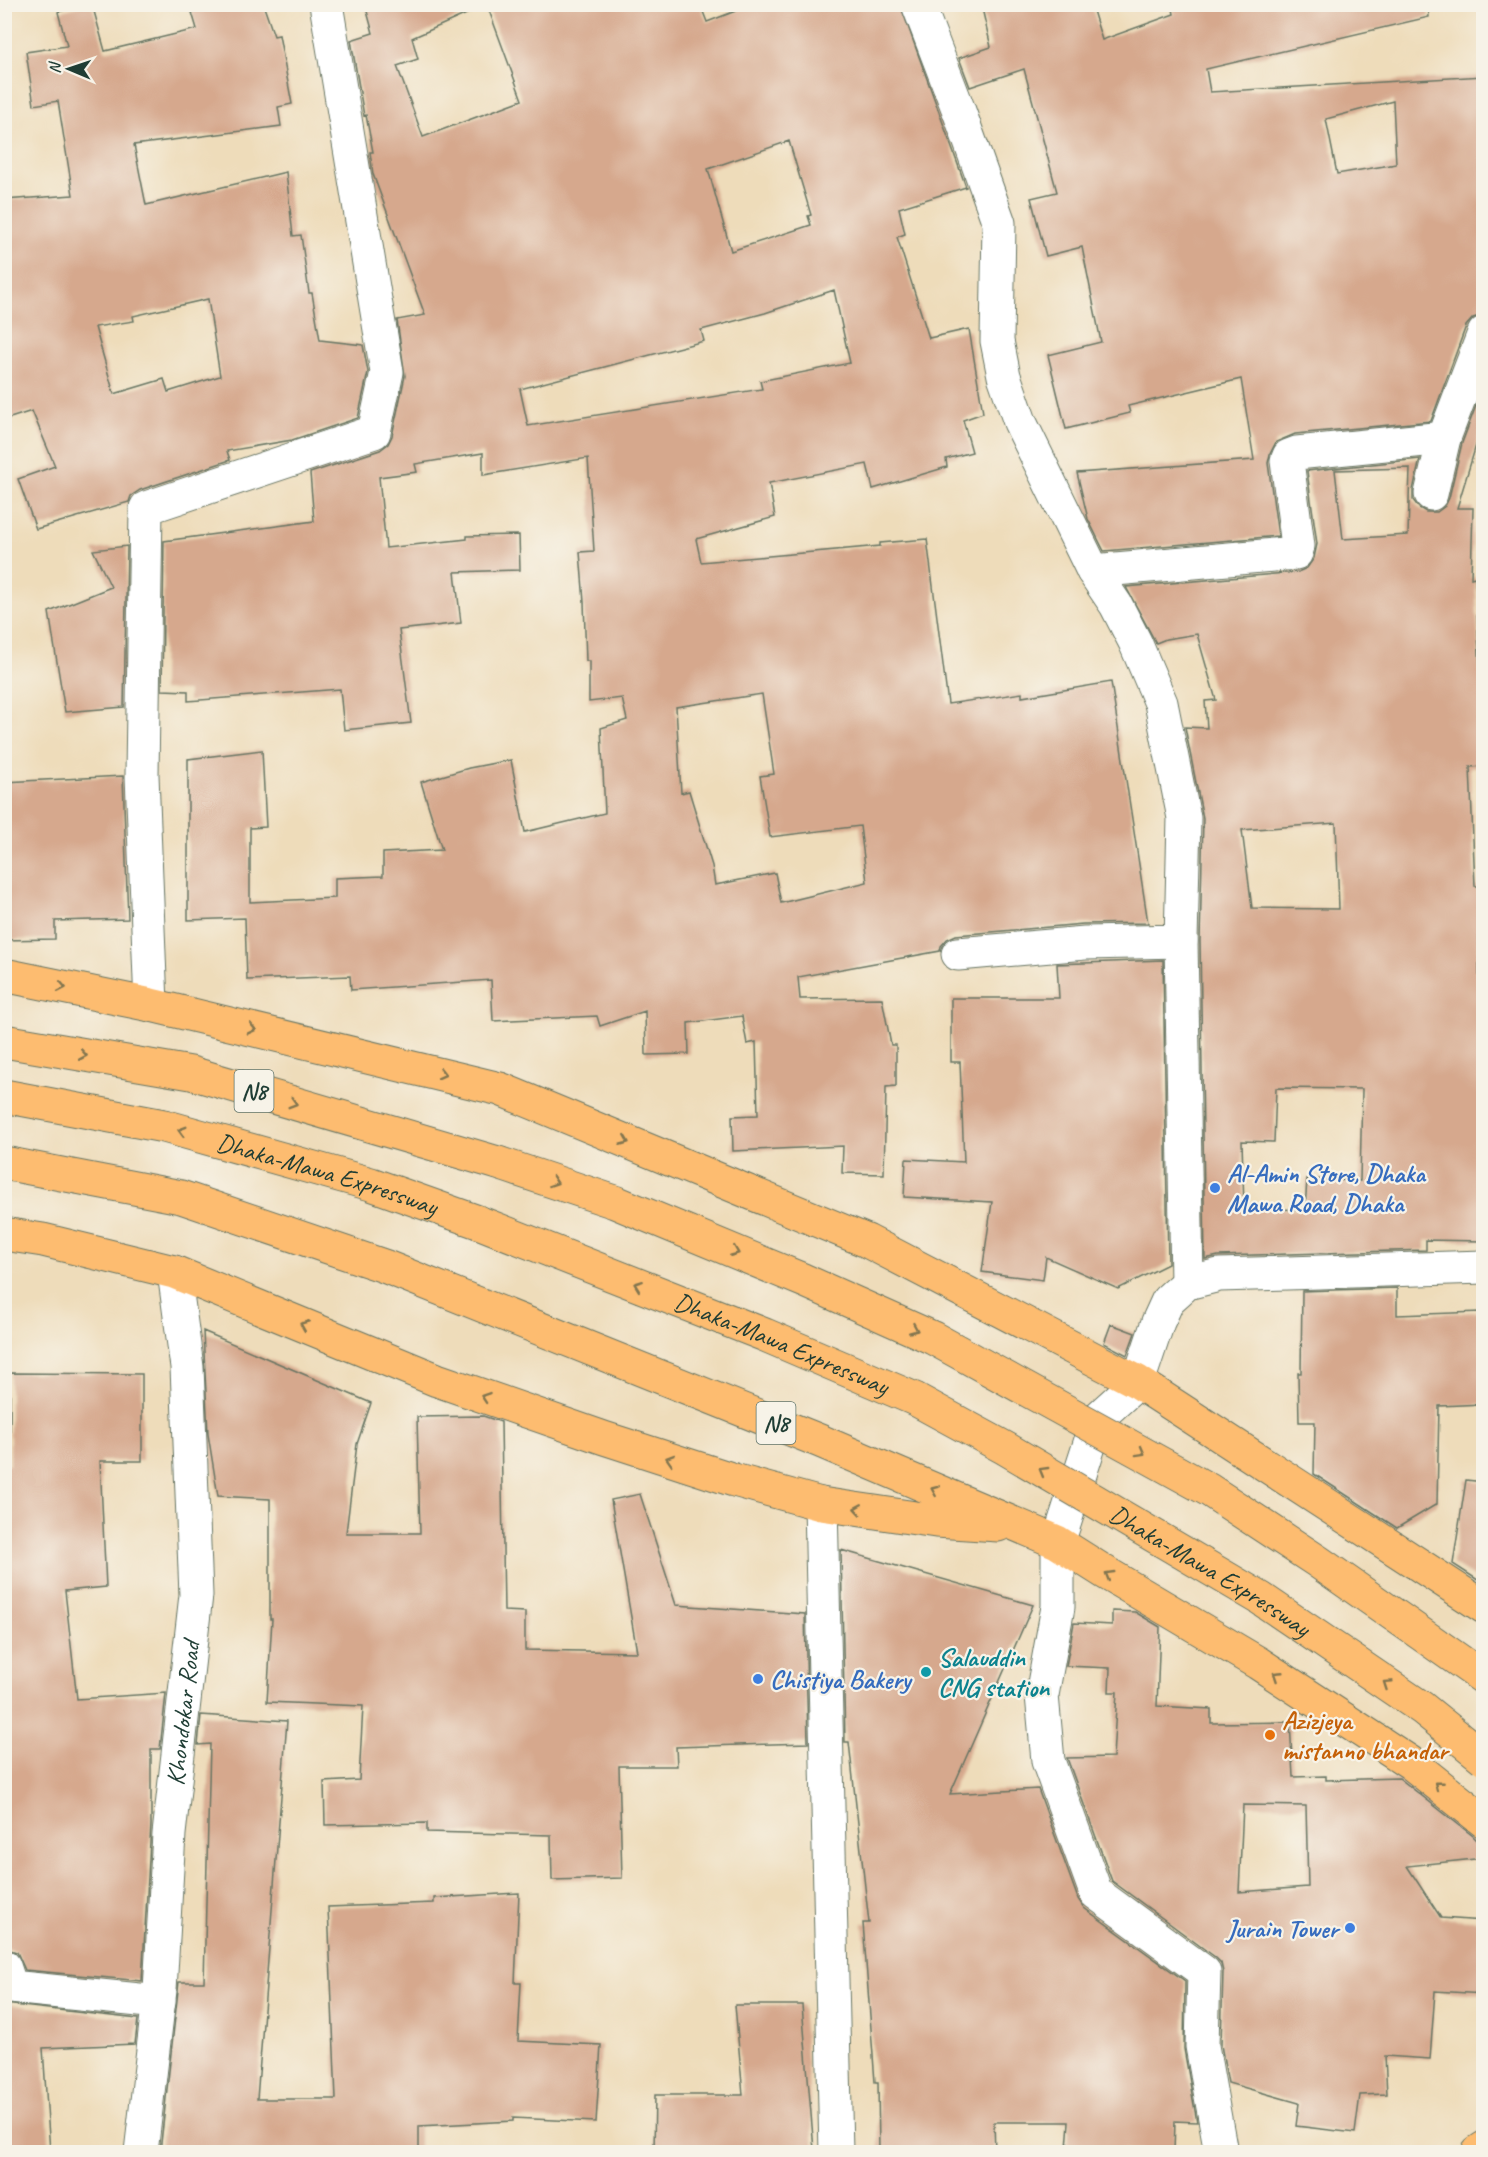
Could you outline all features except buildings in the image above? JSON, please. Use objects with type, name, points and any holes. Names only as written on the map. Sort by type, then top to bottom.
[{"type":"main road","name":"N8","points":[[4,975],[151,1005],[500,1089],[867,1241],[1138,1382],[1484,1607]]},
{"type":"main road","name":"N8","points":[[4,1041],[191,1073],[498,1163],[615,1203],[792,1275],[933,1338],[1209,1490],[1317,1561],[1484,1678]]},
{"type":"main road","name":"Dhaka-Mawa Expressway","points":[[4,1096],[164,1126],[370,1184],[478,1222],[765,1335],[915,1399],[1005,1448],[1260,1598],[1422,1708],[1484,1758]]},
{"type":"main road","name":"N8","points":[[4,1163],[181,1197],[384,1266],[820,1441],[1059,1543],[1258,1663],[1401,1756],[1484,1821]]},
{"type":"main road","points":[[4,1234],[44,1240],[174,1272],[437,1380],[734,1480],[820,1504],[936,1521],[1020,1526]]},
{"type":"main road","points":[[1478,2152],[1484,2148]]},
{"type":"street","points":[[151,1005],[142,775],[146,508],[374,432],[387,372],[326,4]]},
{"type":"street","points":[[918,4],[960,111],[999,223],[997,341],[1004,376],[1020,422],[1093,571],[1116,605],[1161,703],[1184,818],[1181,941],[1187,1283]]},
{"type":"street","points":[[1431,494],[1444,438],[1484,333]]},
{"type":"street","points":[[1093,571],[1296,553],[1298,546],[1287,462],[1289,456],[1296,453],[1444,438]]},
{"type":"street","points":[[958,954],[1085,943],[1181,941]]},
{"type":"street","points":[[1221,2152],[1202,2046],[1204,1972],[1096,1893],[1048,1761],[1042,1695],[1058,1607],[1059,1543],[1098,1418],[1138,1382],[1158,1322],[1168,1300],[1187,1283],[1219,1275],[1484,1267]]},
{"type":"street","name":"Khondokar Road","points":[[141,2152],[159,2002],[168,1834],[196,1595],[187,1367],[174,1272]]},
{"type":"street","points":[[820,1504],[836,2152]]},
{"type":"street","points":[[4,1966],[11,1987],[159,2002]]},
{"type":"place","name":"Al-Amin Store, Dhaka Mawa Road, Dhaka","points":[[1215,1188]]},
{"type":"place","name":"Salauddin CNG station","points":[[926,1672]]},
{"type":"place","name":"Chistiya Bakery","points":[[758,1679]]},
{"type":"place","name":"Azizjeya mistanno bhandar","points":[[1270,1735]]},
{"type":"place","name":"Jurain Tower","points":[[1350,1928]]}]
